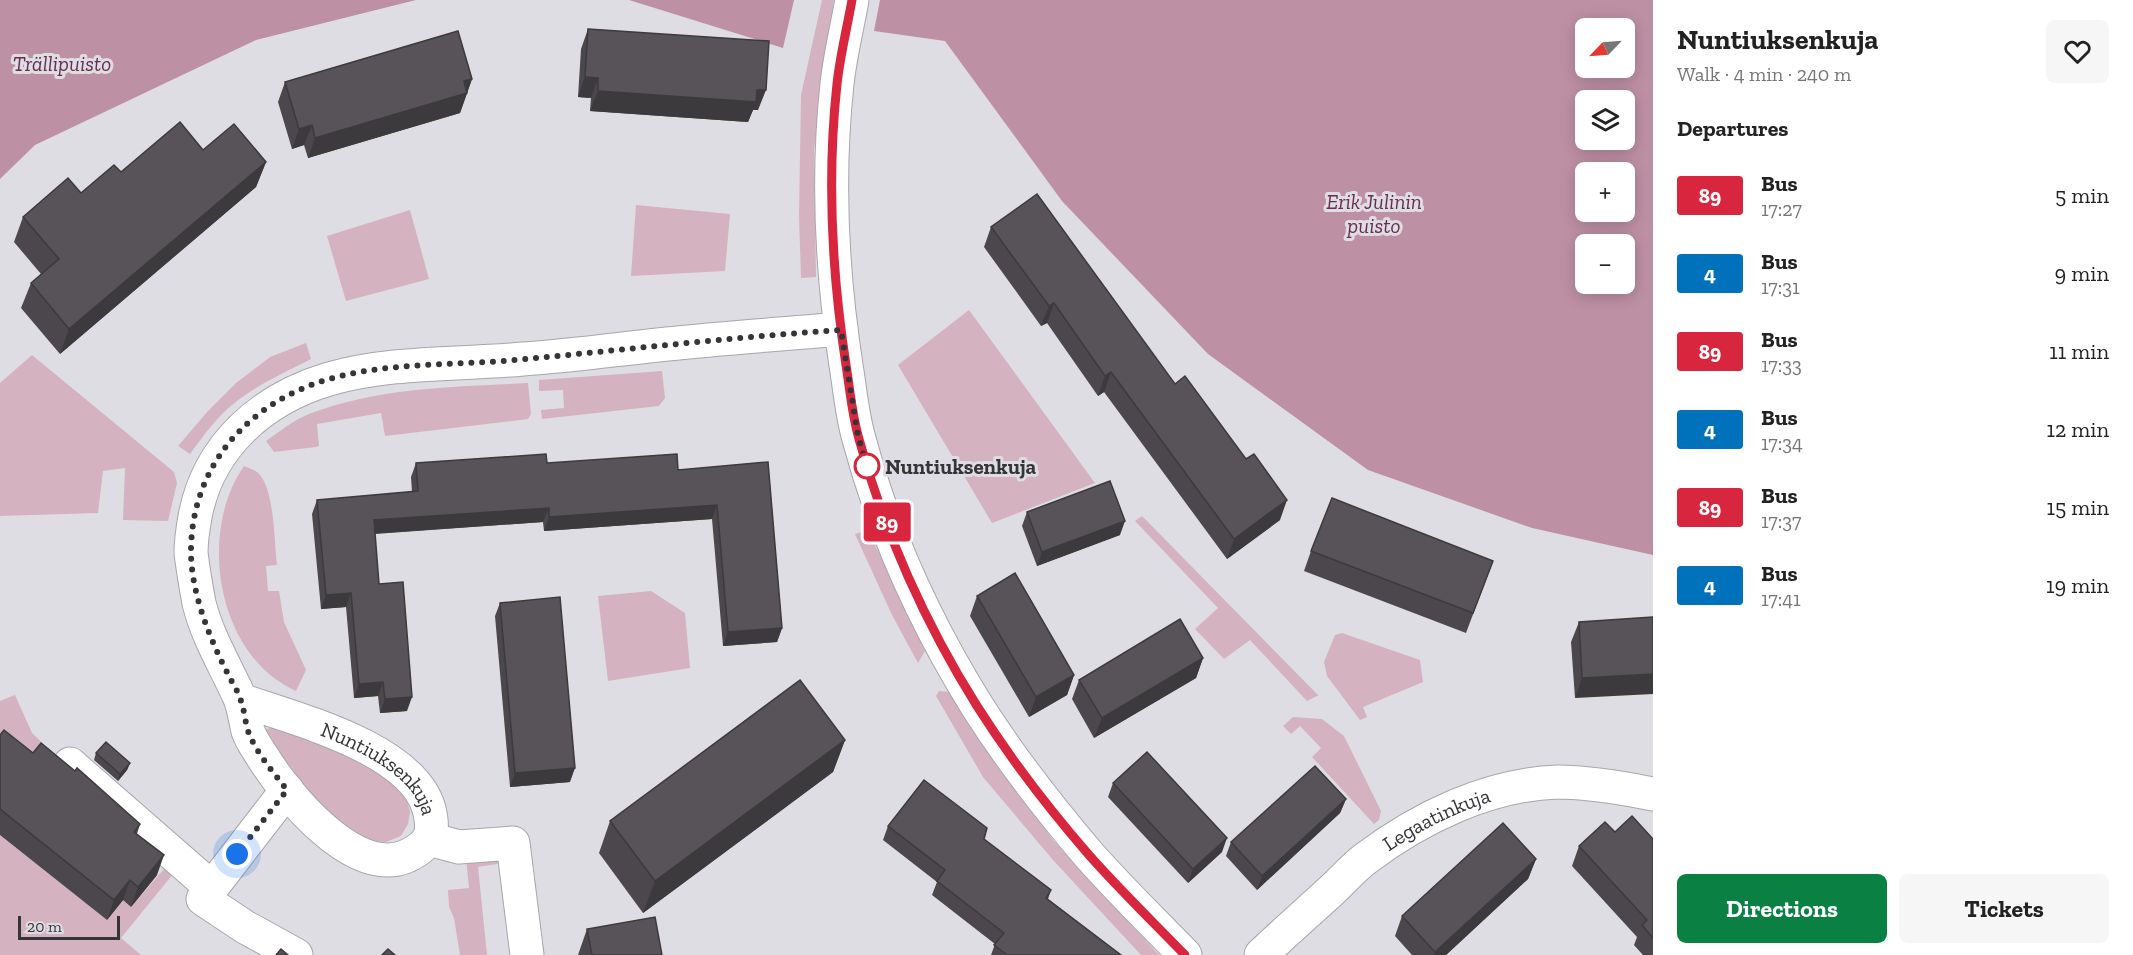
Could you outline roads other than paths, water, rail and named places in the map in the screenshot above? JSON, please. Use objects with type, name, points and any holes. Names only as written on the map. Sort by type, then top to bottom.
[{"type":"street","points":[[852,0],[837,82],[833,129],[834,240],[841,330],[858,436],[870,477],[909,574],[953,665],[995,732],[1039,793],[1090,855],[1185,955]]},
{"type":"street","name":"Nuntiuksenkuja","points":[[241,700],[344,736],[377,752],[400,767],[416,784],[426,800],[430,813],[429,838],[419,849],[401,858],[373,859],[356,851],[317,824],[287,790],[249,735],[241,700],[219,657],[200,605],[191,550],[197,505],[205,481],[227,443],[250,420],[271,405],[301,390],[329,380],[405,365],[523,360],[673,344],[841,330]]},
{"type":"street","points":[[70,764],[212,888]]},
{"type":"street","name":"Legaatinkuja","points":[[1261,955],[1364,860],[1400,835],[1451,809],[1483,796],[1516,787],[1559,782],[1653,794]]},
{"type":"street","points":[[287,790],[203,899],[245,927],[296,955]]},
{"type":"street","points":[[429,838],[459,848],[513,843],[527,955]]},
{"type":"place","name":"Nuntiuksenkuja","points":[[867,466]]},
{"type":"park label","name":"Trällipuisto","points":[[62,63]]},
{"type":"park label","name":"Erik Julinin puisto","points":[[1374,213]]}]
